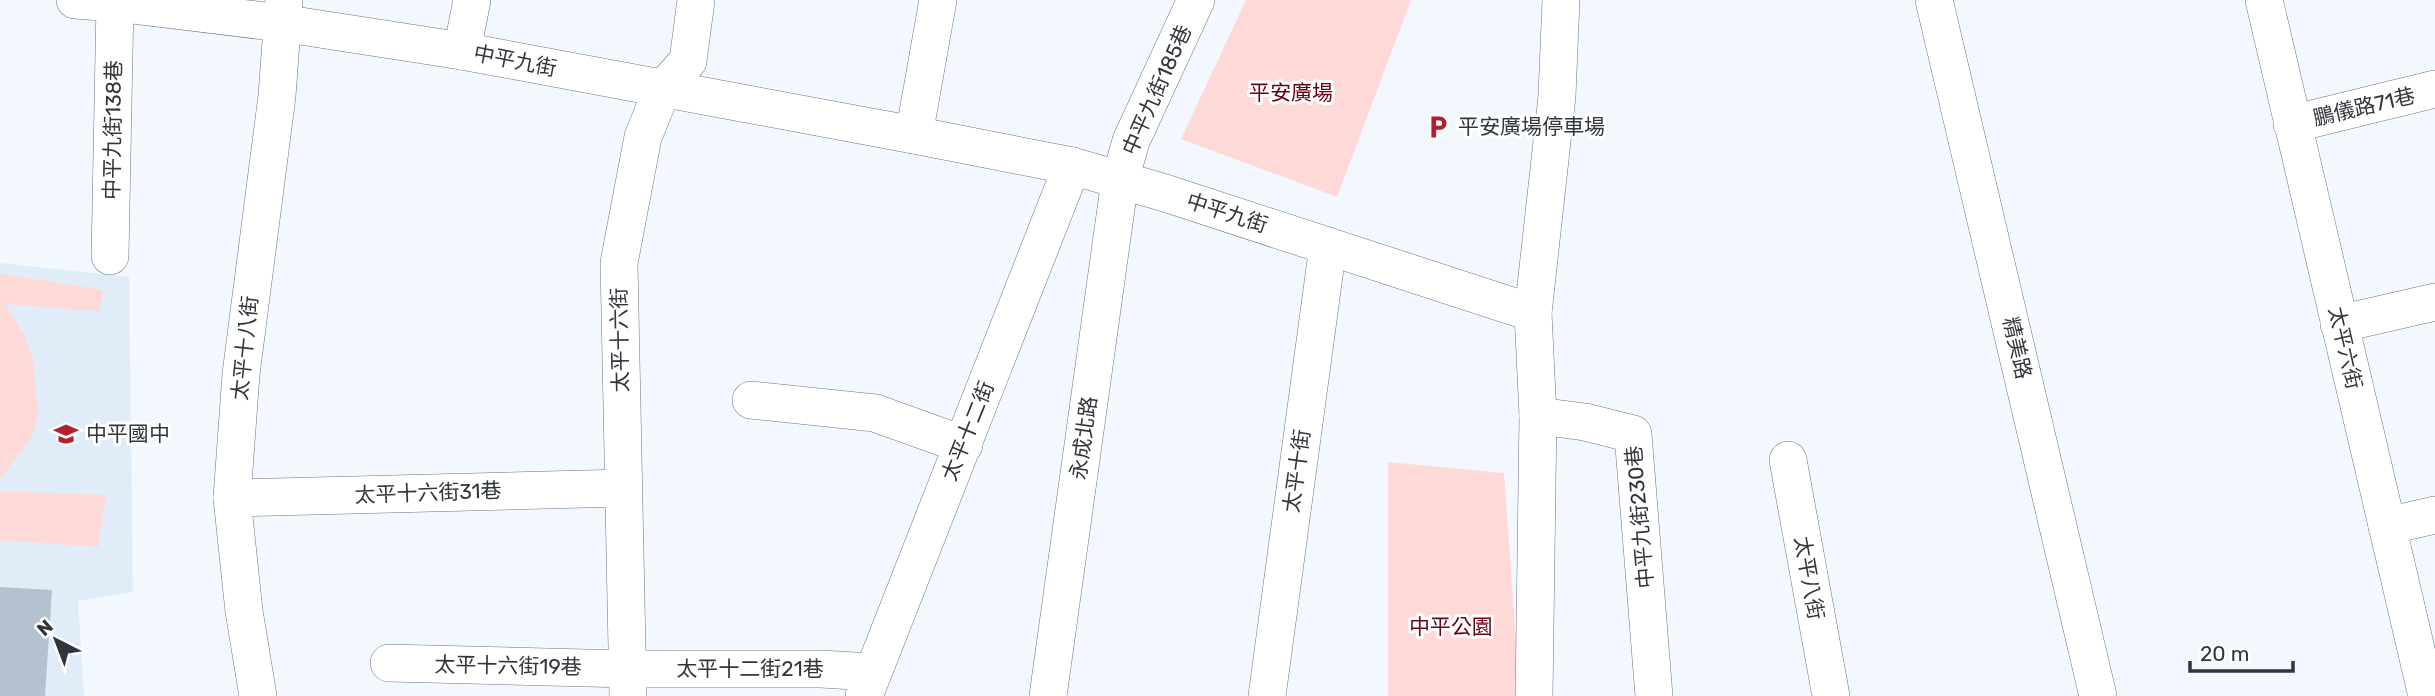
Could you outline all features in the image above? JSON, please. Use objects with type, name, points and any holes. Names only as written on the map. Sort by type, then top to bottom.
[{"type":"street","name":"中平九街","points":[[75,0],[283,12],[462,51],[1072,166],[1533,313]]},
{"type":"street","points":[[462,51],[471,0]]},
{"type":"street","name":"太平十六街","points":[[628,683],[619,263],[643,137],[662,90],[688,61],[696,0]]},
{"type":"street","points":[[914,135],[938,0]]},
{"type":"street","name":"中平九街185巷","points":[[1120,180],[1131,141],[1196,0]]},
{"type":"street","points":[[1534,696],[1538,416],[1533,313],[1557,96],[1562,0]]},
{"type":"street","name":"精美路","points":[[1934,0],[2098,696]]},
{"type":"street","name":"太平六街","points":[[2264,0],[2427,696]]},
{"type":"street","name":"中平九街138巷","points":[[110,256],[115,1]]},
{"type":"street","name":"太平十八街","points":[[258,696],[244,611],[232,498],[241,374],[277,96],[283,12]]},
{"type":"street","name":"鵬儀路71巷","points":[[2292,124],[2435,89]]},
{"type":"street","name":"太平十二街","points":[[868,684],[1072,166]]},
{"type":"street","name":"永成北路","points":[[1048,696],[1120,180]]},
{"type":"street","name":"太平十街","points":[[1267,696],[1328,246]]},
{"type":"street","points":[[2339,324],[2435,302]]},
{"type":"street","points":[[751,400],[875,413],[964,445]]},
{"type":"street","name":"中平九街230巷","points":[[1538,416],[1585,422],[1633,434],[1654,696]]},
{"type":"street","name":"太平八街","points":[[1787,460],[1831,696]]},
{"type":"street","name":"太平十六街31巷","points":[[232,498],[623,488]]},
{"type":"street","points":[[2386,526],[2435,515]]},
{"type":"street","name":"太平十六街19巷","points":[[389,663],[628,683]]},
{"type":"street","name":"太平十二街21巷","points":[[628,683],[821,669],[868,684]]},
{"type":"shaded area","name":"中平國中","points":[[0,263],[129,277],[133,592],[78,601],[84,696],[0,696]]},
{"type":"green space","name":"平安廣場","points":[[1246,0],[1411,0],[1337,197],[1181,139]]},
{"type":"green space","points":[[0,274],[103,290],[99,311],[5,304],[25,336],[33,361],[38,412],[33,435],[0,479]]},
{"type":"green space","name":"中平公園","points":[[1388,462],[1504,473],[1520,696],[1388,696]]},
{"type":"green space","points":[[0,491],[106,495],[98,547],[0,540]]},
{"type":"building","points":[[0,587],[52,590],[45,696],[0,696]]},
{"type":"place","name":"平安廣場停車場","points":[[1438,127]]},
{"type":"place","name":"中平國中","points":[[66,434]]}]
